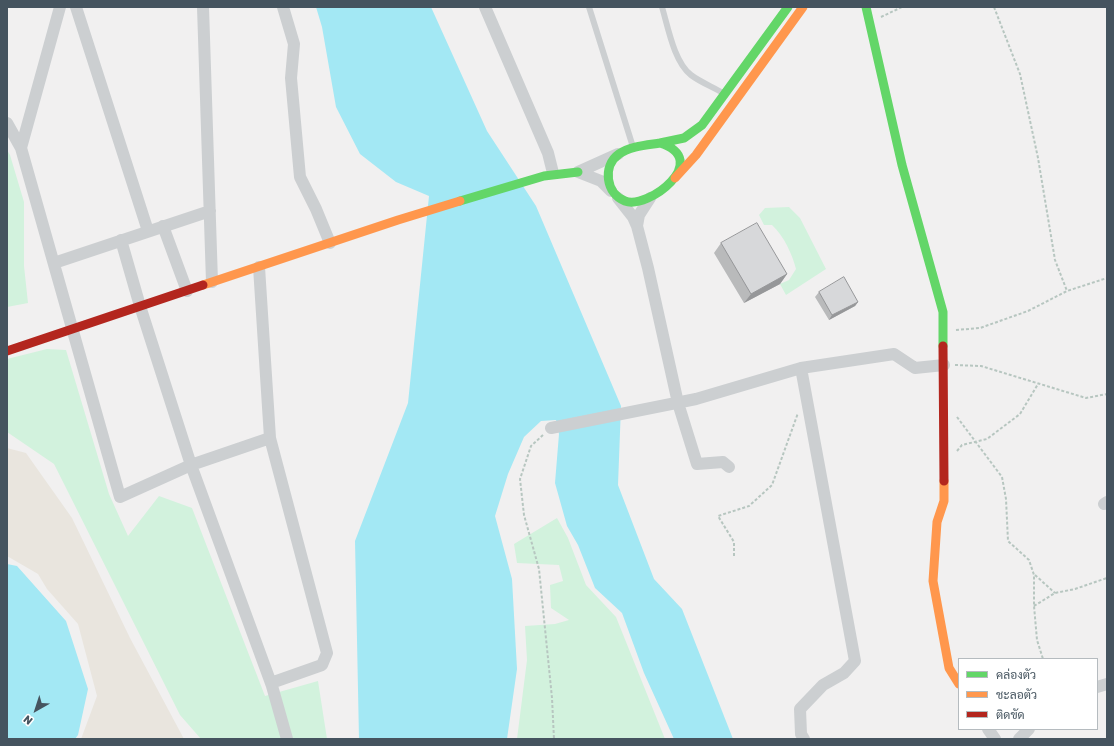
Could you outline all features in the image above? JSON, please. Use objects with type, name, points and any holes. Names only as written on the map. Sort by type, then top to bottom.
[{"type":"street","points":[[21,148],[60,7]]},
{"type":"street","points":[[76,7],[148,231]]},
{"type":"street","points":[[203,7],[212,282]]},
{"type":"street","points":[[283,7],[294,44],[291,78],[300,178],[316,209],[330,243]]},
{"type":"street","points":[[485,7],[545,146],[548,174]]},
{"type":"street","points":[[7,351],[398,220],[548,174],[578,172],[626,150],[684,138],[702,125],[788,7]]},
{"type":"street","points":[[578,172],[601,181],[615,194],[626,201],[634,203],[642,202],[651,197],[675,178],[696,155],[803,7]]},
{"type":"street","points":[[866,7],[902,165],[943,312],[944,501],[937,522],[933,581],[949,668],[958,682]]},
{"type":"street","points":[[7,123],[21,148],[120,497],[191,466],[270,438]]},
{"type":"street","points":[[660,143],[667,144],[677,153],[680,160],[680,166],[675,178]]},
{"type":"street","points":[[618,154],[612,159],[608,171],[608,184],[631,213],[637,226],[648,268],[678,403],[697,464],[723,462],[729,467]]},
{"type":"street","points":[[637,226],[639,215],[651,197]]},
{"type":"street","points":[[54,263],[210,211]]},
{"type":"street","points":[[163,226],[187,290]]},
{"type":"street","points":[[121,240],[140,306],[191,466],[271,683],[287,739]]},
{"type":"street","points":[[258,267],[270,438],[327,653],[322,665],[271,683]]},
{"type":"street","points":[[551,428],[696,399],[801,368],[894,354],[914,368],[944,365]]},
{"type":"street","points":[[801,368],[854,661],[844,673],[823,685],[800,709],[802,734],[804,739]]},
{"type":"street","points":[[989,730],[995,739]]},
{"type":"street","points":[[1019,739],[1028,730]]},
{"type":"lane","points":[[588,7],[633,148]]},
{"type":"lane","points":[[662,7],[678,60],[691,76],[725,94]]},
{"type":"path","points":[[870,22],[902,7]]},
{"type":"path","points":[[994,7],[1020,74],[1038,158],[1055,260],[1068,291]]},
{"type":"path","points":[[944,331],[980,328],[1028,311],[1068,291],[1107,278]]},
{"type":"path","points":[[944,365],[981,366],[1086,398],[1107,394]]},
{"type":"path","points":[[944,467],[962,445],[987,439],[1020,414],[1038,384]]},
{"type":"path","points":[[734,556],[734,542],[718,516],[748,506],[772,484],[805,393]]},
{"type":"path","points":[[956,417],[1002,477],[1006,499],[1008,541],[1029,560],[1034,575],[1034,606],[1037,640],[1042,658]]},
{"type":"path","points":[[551,428],[531,446],[520,479],[524,515],[539,569],[552,698],[554,739]]},
{"type":"path","points":[[1034,575],[1055,593]]},
{"type":"path","points":[[1034,606],[1055,593],[1075,589],[1107,578]]},
{"type":"green space","points":[[7,150],[10,155],[24,202],[24,266],[28,303],[7,307]]},
{"type":"green space","points":[[789,207],[800,218],[826,269],[786,295],[780,284],[789,280],[796,269],[790,251],[776,229],[772,225],[764,225],[759,215],[765,208]]},
{"type":"green space","points":[[47,349],[66,350],[109,494],[128,536],[159,496],[192,508],[265,696],[318,681],[327,739],[201,739],[180,715],[54,464],[7,432],[7,359]]},
{"type":"green space","points":[[557,518],[568,538],[586,585],[616,617],[665,739],[517,739],[527,660],[525,626],[555,624],[569,620],[551,608],[550,585],[563,581],[559,565],[517,563],[514,544]]},
{"type":"sand","points":[[7,448],[26,453],[72,518],[130,638],[184,739],[81,739],[97,696],[78,624],[47,589],[38,574],[7,556]]},
{"type":"water","points":[[316,7],[431,7],[487,131],[536,206],[621,406],[618,485],[654,579],[682,609],[733,739],[674,739],[644,673],[622,613],[595,588],[578,545],[567,526],[555,483],[559,434],[556,420],[541,421],[524,437],[508,474],[495,516],[512,579],[517,669],[507,739],[359,739],[355,541],[408,403],[429,196],[396,182],[360,154],[336,107],[322,27]]},
{"type":"water","points":[[7,564],[17,566],[66,621],[88,689],[78,735],[75,739],[7,739]]},
{"type":"building","points":[[757,223],[787,274],[751,294],[721,243]]},
{"type":"building","points":[[844,277],[858,302],[832,315],[819,292]]},
{"type":"traffic: fast","points":[[660,143],[684,138],[702,125],[788,7]]},
{"type":"traffic: fast","points":[[866,7],[902,165],[943,312],[943,346]]},
{"type":"traffic: fast","points":[[660,143],[675,151],[680,160],[678,171],[671,182],[648,198],[635,202],[625,201],[619,197],[610,186],[608,179],[610,165],[614,159],[623,151],[628,149],[660,143]]},
{"type":"traffic: fast","points":[[460,201],[544,176],[578,172]]},
{"type":"traffic: slow","points":[[675,178],[696,155],[803,7]]},
{"type":"traffic: slow","points":[[203,285],[398,220],[460,201]]},
{"type":"traffic: slow","points":[[944,481],[944,501],[937,522],[933,581],[949,668],[958,682]]},
{"type":"traffic: jam","points":[[7,351],[203,285]]},
{"type":"traffic: jam","points":[[943,346],[944,481]]}]
